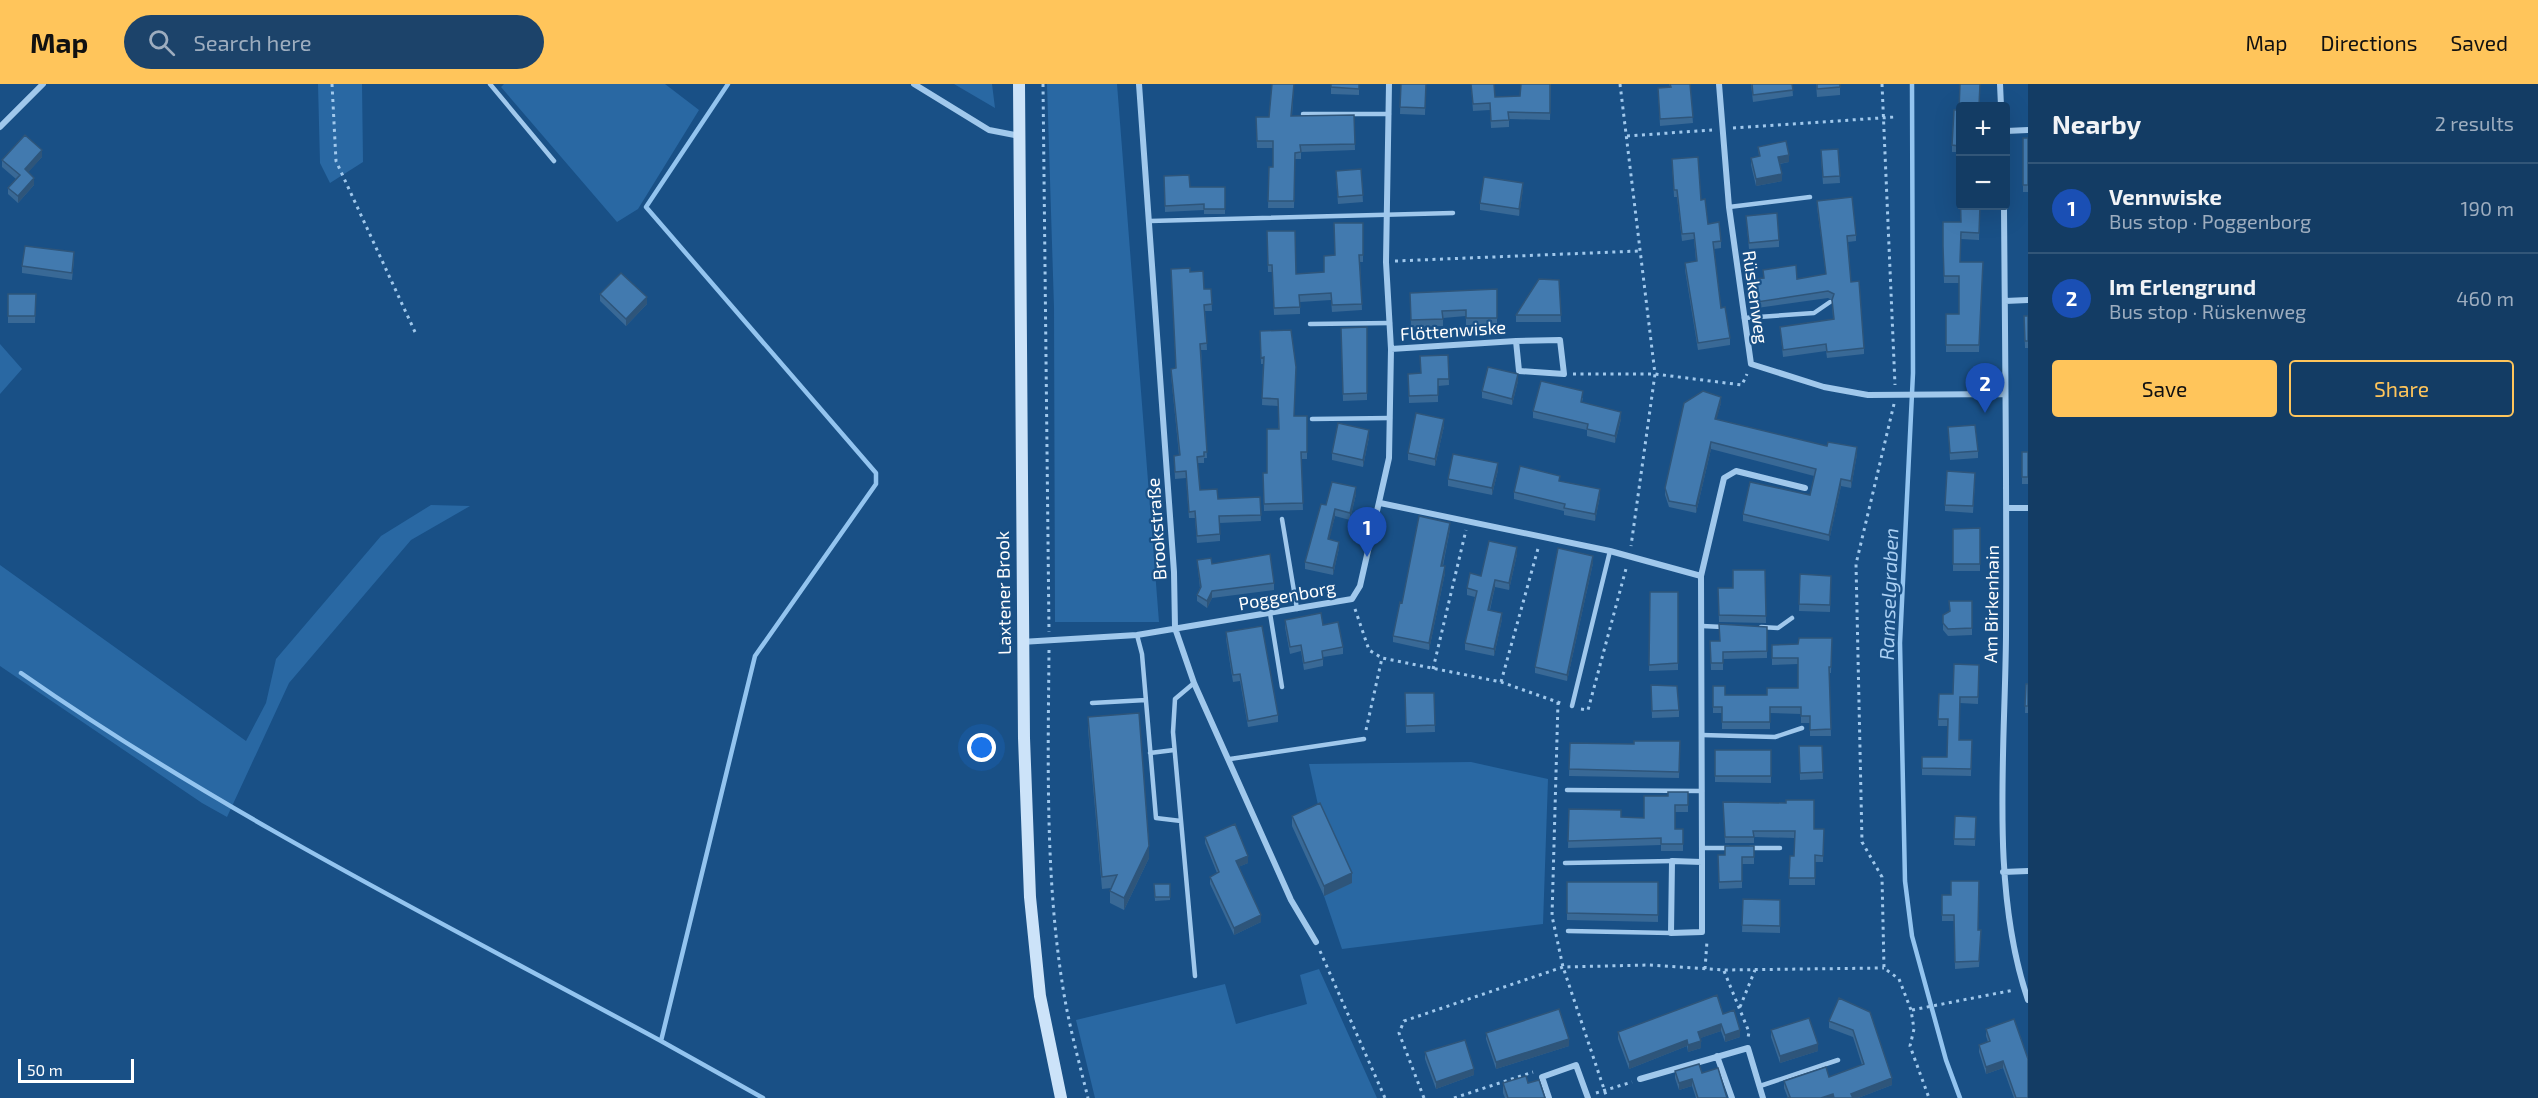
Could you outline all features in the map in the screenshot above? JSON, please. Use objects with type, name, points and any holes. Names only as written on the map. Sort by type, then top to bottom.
[{"type":"street","points":[[0,127],[43,84]]},
{"type":"street","points":[[914,84],[990,130],[1020,136]]},
{"type":"street","name":"Laxtener Brook","points":[[1019,84],[1021,642],[1030,897],[1040,996],[1061,1098]]},
{"type":"street","name":"Brookstraße","points":[[1139,84],[1174,572],[1175,628],[1194,683],[1292,900],[1316,942]]},
{"type":"street","name":"Poggenborg","points":[[1021,642],[1137,635],[1352,599],[1360,586],[1389,458],[1391,348],[1386,262],[1389,84]]},
{"type":"street","name":"Rüskenweg","points":[[1719,84],[1729,207],[1750,364],[1824,387],[1868,395],[2005,394]]},
{"type":"street","points":[[2000,84],[2001,102]]},
{"type":"street","points":[[2010,131],[2028,129]]},
{"type":"street","name":"Am Birkenhain","points":[[2004,210],[2007,508],[2003,872],[2012,943],[2028,1000]]},
{"type":"street","points":[[2005,301],[2028,300]]},
{"type":"street","name":"Flöttenwiske","points":[[1391,348],[1516,341],[1560,340],[1564,374],[1519,371],[1516,341]]},
{"type":"street","points":[[1702,862],[1672,861],[1671,933],[1702,932],[1702,862],[1702,848],[1702,791],[1702,735],[1702,626],[1701,576],[1724,478],[1736,471],[1804,488]]},
{"type":"street","points":[[1380,503],[1630,555],[1701,576]]},
{"type":"street","points":[[2007,508],[2028,508]]},
{"type":"street","points":[[2003,872],[2028,871]]},
{"type":"street","points":[[1640,1079],[1748,1048],[1763,1098]]},
{"type":"street","points":[[1717,1056],[1732,1098]]},
{"type":"street","points":[[1548,1098],[1542,1077],[1576,1065],[1588,1097]]},
{"type":"lane","points":[[490,84],[554,160]]},
{"type":"lane","points":[[1303,114],[1389,114]]},
{"type":"lane","points":[[1729,207],[1810,197]]},
{"type":"lane","points":[[1150,221],[1387,217],[1453,213]]},
{"type":"lane","points":[[1744,318],[1814,313],[1830,302]]},
{"type":"lane","points":[[1310,324],[1390,323]]},
{"type":"lane","points":[[1312,419],[1390,418]]},
{"type":"lane","points":[[1282,519],[1297,609]]},
{"type":"lane","points":[[1572,706],[1610,551]]},
{"type":"lane","points":[[1270,613],[1282,687]]},
{"type":"lane","points":[[1756,627],[1778,628],[1792,618]]},
{"type":"lane","points":[[1702,626],[1735,627]]},
{"type":"lane","points":[[1137,635],[1142,654],[1156,818],[1181,821]]},
{"type":"lane","points":[[1194,683],[1174,699],[1174,750],[1195,976]]},
{"type":"lane","points":[[1092,703],[1146,700]]},
{"type":"lane","points":[[1702,735],[1775,737],[1802,728]]},
{"type":"lane","points":[[1230,759],[1364,739]]},
{"type":"lane","points":[[1150,753],[1174,750]]},
{"type":"lane","points":[[1567,790],[1702,791]]},
{"type":"lane","points":[[1702,848],[1735,848]]},
{"type":"lane","points":[[1746,848],[1780,848]]},
{"type":"lane","points":[[1565,862],[1672,861]]},
{"type":"lane","points":[[1568,931],[1671,933]]},
{"type":"lane","points":[[1760,1086],[1838,1060]]},
{"type":"path","points":[[332,84],[336,161],[415,332]]},
{"type":"path","points":[[1043,84],[1049,642],[1048,762],[1053,891],[1065,1000],[1088,1098]]},
{"type":"path","points":[[1352,599],[1369,650],[1382,658],[1501,682],[1588,711],[1630,555],[1655,374],[1620,84]]},
{"type":"path","points":[[1882,84],[1899,395],[1856,564],[1862,842],[1882,877],[1884,968]]},
{"type":"path","points":[[1627,136],[1895,117]]},
{"type":"path","points":[[1386,262],[1639,251]]},
{"type":"path","points":[[1564,374],[1655,374],[1742,385],[1750,364]]},
{"type":"path","points":[[1433,669],[1468,522]]},
{"type":"path","points":[[1501,682],[1542,536]]},
{"type":"path","points":[[1364,739],[1382,658]]},
{"type":"path","points":[[1558,702],[1552,916],[1563,967],[1607,1098]]},
{"type":"path","points":[[1702,932],[1707,936],[1705,969]]},
{"type":"path","points":[[1316,942],[1385,1098]]},
{"type":"path","points":[[1425,1098],[1399,1033],[1404,1021],[1563,967],[1649,965],[1724,970],[1884,968],[1899,979],[1911,1010],[1914,1029],[1910,1046],[1929,1098]]},
{"type":"path","points":[[1724,970],[1749,1032],[1748,1048]]},
{"type":"path","points":[[1740,1007],[1756,970]]},
{"type":"path","points":[[1911,1010],[2024,988]]},
{"type":"path","points":[[1454,1098],[1536,1071],[1542,1077]]},
{"type":"path","points":[[1588,1097],[1640,1079]]},
{"type":"shaded area","points":[[318,84],[362,84],[363,162],[330,183],[320,163]]},
{"type":"shaded area","points":[[504,84],[665,84],[699,110],[638,209],[617,222],[501,87]]},
{"type":"shaded area","points":[[954,84],[992,84],[995,108]]},
{"type":"shaded area","points":[[1047,84],[1117,84],[1159,622],[1055,622],[1054,307]]},
{"type":"shaded area","points":[[0,344],[22,369],[0,394]]},
{"type":"shaded area","points":[[431,505],[470,506],[411,540],[289,683],[227,817],[202,803],[0,666],[0,565],[246,741],[266,703],[276,659],[381,536]]},
{"type":"shaded area","points":[[1471,762],[1548,779],[1543,924],[1342,949],[1324,896],[1351,883],[1320,814],[1309,764]]},
{"type":"shaded area","points":[[1319,969],[1377,1098],[1095,1098],[1076,1020],[1225,984],[1236,1024],[1307,1004],[1300,975]]},
{"type":"building","points":[[1272,84],[1294,84],[1291,116],[1354,115],[1355,144],[1300,145],[1301,152],[1295,153],[1294,201],[1268,201],[1269,167],[1273,167],[1273,141],[1257,141],[1256,117],[1269,117]]},
{"type":"building","points":[[1331,84],[1359,84],[1359,89],[1331,87]]},
{"type":"building","points":[[1401,84],[1426,84],[1425,108],[1400,107]]},
{"type":"building","points":[[1471,84],[1494,84],[1495,97],[1520,96],[1521,84],[1550,84],[1550,113],[1508,112],[1509,120],[1491,121],[1490,103],[1473,104]]},
{"type":"building","points":[[1670,84],[1690,84],[1693,117],[1660,119],[1658,88],[1671,87]]},
{"type":"building","points":[[1752,84],[1792,84],[1793,90],[1753,95]]},
{"type":"building","points":[[1817,84],[1840,84],[1840,87],[1817,89]]},
{"type":"building","points":[[1960,84],[1980,84],[1979,102],[1959,102]]},
{"type":"building","points":[[1954,110],[1956,110],[1956,146],[1952,145]]},
{"type":"building","points":[[25,135],[42,150],[25,169],[34,178],[18,196],[8,188],[20,175],[2,160]]},
{"type":"building","points":[[2023,138],[2028,138],[2028,185],[2023,185]]},
{"type":"building","points":[[1786,141],[1789,155],[1778,157],[1782,174],[1756,179],[1751,158],[1760,156],[1758,147]]},
{"type":"building","points":[[1838,149],[1840,176],[1823,177],[1821,150]]},
{"type":"building","points":[[1698,157],[1701,200],[1705,199],[1708,224],[1719,222],[1721,241],[1713,242],[1721,308],[1725,307],[1730,338],[1698,343],[1685,263],[1697,261],[1694,233],[1682,234],[1677,190],[1674,190],[1672,159]]},
{"type":"building","points":[[1361,169],[1363,195],[1338,197],[1336,171]]},
{"type":"building","points":[[1189,175],[1190,187],[1225,187],[1225,209],[1204,209],[1204,204],[1165,206],[1164,176]]},
{"type":"building","points":[[1484,177],[1523,183],[1519,209],[1480,203]]},
{"type":"building","points":[[1852,197],[1856,235],[1847,236],[1851,282],[1859,281],[1864,348],[1827,352],[1826,344],[1783,350],[1780,327],[1834,319],[1832,300],[1834,294],[1828,291],[1757,302],[1753,279],[1764,278],[1763,270],[1796,265],[1797,279],[1826,274],[1817,201]]},
{"type":"building","points":[[1961,210],[1980,210],[1979,233],[1961,232],[1960,262],[1983,262],[1979,345],[1946,345],[1946,314],[1959,314],[1959,276],[1944,276],[1943,222],[1961,222]]},
{"type":"building","points":[[1777,213],[1779,240],[1749,243],[1746,216]]},
{"type":"building","points":[[1334,223],[1363,223],[1363,255],[1359,255],[1362,304],[1332,305],[1331,293],[1299,295],[1300,307],[1274,308],[1272,265],[1268,265],[1267,231],[1295,231],[1296,274],[1324,272],[1324,256],[1335,255]]},
{"type":"building","points":[[25,246],[74,252],[72,273],[22,266]]},
{"type":"building","points":[[1190,268],[1190,272],[1203,271],[1204,289],[1211,289],[1212,304],[1204,305],[1207,343],[1200,344],[1207,452],[1204,452],[1204,456],[1197,457],[1200,490],[1217,489],[1218,499],[1260,497],[1261,515],[1219,516],[1220,534],[1197,536],[1195,511],[1189,512],[1186,471],[1175,472],[1174,456],[1180,455],[1171,369],[1176,368],[1171,269]]},
{"type":"building","points":[[621,273],[647,297],[626,319],[600,294]]},
{"type":"building","points":[[1539,279],[1559,280],[1561,315],[1516,315]]},
{"type":"building","points":[[1497,289],[1497,318],[1466,318],[1466,310],[1442,311],[1443,319],[1411,320],[1410,293]]},
{"type":"building","points":[[8,294],[36,294],[35,316],[8,316]]},
{"type":"building","points":[[2024,316],[2028,316],[2028,341],[2025,341]]},
{"type":"building","points":[[1367,327],[1367,393],[1343,394],[1341,328]]},
{"type":"building","points":[[1291,330],[1296,367],[1294,416],[1307,416],[1307,452],[1301,452],[1303,503],[1264,504],[1263,473],[1267,473],[1267,429],[1279,429],[1278,399],[1262,398],[1264,357],[1261,358],[1260,331]]},
{"type":"building","points":[[1448,355],[1449,379],[1438,379],[1438,395],[1409,396],[1408,374],[1421,373],[1420,356]]},
{"type":"building","points":[[1488,367],[1518,374],[1512,399],[1482,391]]},
{"type":"building","points":[[1541,381],[1583,391],[1581,402],[1621,412],[1615,436],[1587,429],[1588,424],[1533,411]]},
{"type":"building","points":[[1703,391],[1721,397],[1715,419],[1827,446],[1828,442],[1857,447],[1851,481],[1841,479],[1829,535],[1743,514],[1750,482],[1810,495],[1816,469],[1711,442],[1696,506],[1669,501],[1665,488],[1684,403]]},
{"type":"building","points":[[1416,413],[1444,419],[1435,459],[1408,453]]},
{"type":"building","points":[[1338,423],[1369,430],[1363,460],[1332,453]]},
{"type":"building","points":[[1975,425],[1978,451],[1950,453],[1948,427]]},
{"type":"building","points":[[2022,452],[2028,452],[2028,477],[2022,477]]},
{"type":"building","points":[[1453,454],[1498,463],[1492,488],[1448,479]]},
{"type":"building","points":[[1520,466],[1560,476],[1559,481],[1600,489],[1595,514],[1564,508],[1565,504],[1514,492]]},
{"type":"building","points":[[1947,471],[1975,473],[1973,506],[1945,505]]},
{"type":"building","points":[[1332,482],[1356,487],[1350,513],[1335,509],[1328,539],[1339,542],[1333,568],[1305,562],[1321,504],[1326,505]]},
{"type":"building","points":[[1419,516],[1450,523],[1441,566],[1445,566],[1429,643],[1393,636],[1400,602],[1402,603]]},
{"type":"building","points":[[1980,528],[1980,564],[1953,564],[1953,529]]},
{"type":"building","points":[[1489,541],[1517,547],[1509,583],[1495,580],[1488,610],[1502,613],[1494,649],[1465,643],[1477,591],[1467,588],[1470,573],[1481,576]]},
{"type":"building","points":[[1558,548],[1593,556],[1567,675],[1535,667]]},
{"type":"building","points":[[1270,554],[1274,583],[1212,591],[1207,601],[1197,595],[1201,587],[1197,560],[1211,558],[1212,564]]},
{"type":"building","points":[[1733,570],[1765,570],[1766,616],[1719,615],[1718,588],[1733,588]]},
{"type":"building","points":[[1800,574],[1831,576],[1830,605],[1799,604]]},
{"type":"building","points":[[1650,592],[1678,592],[1678,663],[1649,665]]},
{"type":"building","points":[[1949,601],[1972,601],[1972,628],[1948,629],[1943,623],[1943,615],[1950,611]]},
{"type":"building","points":[[1321,613],[1323,625],[1338,622],[1343,647],[1322,651],[1323,659],[1304,663],[1301,645],[1290,647],[1285,620]]},
{"type":"building","points":[[1719,624],[1767,627],[1767,651],[1723,652],[1723,663],[1711,663],[1710,641],[1720,641]]},
{"type":"building","points":[[1262,626],[1278,715],[1248,721],[1240,674],[1233,675],[1226,632]]},
{"type":"building","points":[[1799,638],[1832,638],[1831,667],[1829,667],[1831,729],[1810,730],[1810,716],[1801,716],[1801,707],[1770,707],[1770,722],[1722,722],[1722,707],[1713,707],[1713,686],[1725,686],[1725,695],[1767,695],[1767,688],[1798,688],[1798,658],[1772,658],[1772,645],[1798,644]]},
{"type":"building","points":[[1954,664],[1979,665],[1978,697],[1960,697],[1959,740],[1972,740],[1971,769],[1922,768],[1922,757],[1947,757],[1948,719],[1938,719],[1939,694],[1953,694]]},
{"type":"building","points":[[2026,684],[2028,684],[2028,706],[2025,706]]},
{"type":"building","points":[[1651,685],[1677,686],[1679,710],[1652,711]]},
{"type":"building","points":[[1405,693],[1434,693],[1435,725],[1406,726]]},
{"type":"building","points":[[1139,713],[1149,846],[1124,898],[1110,891],[1117,875],[1102,877],[1088,717]]},
{"type":"building","points":[[1634,741],[1680,741],[1679,772],[1569,769],[1570,743],[1634,744]]},
{"type":"building","points":[[1799,746],[1822,746],[1823,772],[1800,773]]},
{"type":"building","points":[[1715,750],[1771,750],[1771,776],[1715,776]]},
{"type":"building","points":[[1668,792],[1688,792],[1688,805],[1675,805],[1675,829],[1683,829],[1683,844],[1661,844],[1661,838],[1568,841],[1569,809],[1621,810],[1621,817],[1644,818],[1644,796],[1668,796]]},
{"type":"building","points":[[1786,800],[1814,800],[1814,829],[1824,829],[1823,856],[1815,855],[1815,878],[1789,878],[1790,856],[1794,856],[1795,831],[1753,831],[1754,837],[1725,837],[1723,802],[1786,803]]},
{"type":"building","points":[[1320,803],[1352,873],[1324,886],[1292,816]]},
{"type":"building","points":[[1955,816],[1976,817],[1975,839],[1954,839]]},
{"type":"building","points":[[1235,824],[1248,856],[1236,861],[1261,915],[1234,928],[1210,877],[1219,872],[1205,837]]},
{"type":"building","points":[[1725,846],[1754,846],[1754,857],[1742,857],[1742,881],[1719,882],[1718,855],[1725,855]]},
{"type":"building","points":[[1951,881],[1979,881],[1978,930],[1981,930],[1979,961],[1955,962],[1954,915],[1942,915],[1942,895],[1951,895]]},
{"type":"building","points":[[1567,882],[1658,882],[1658,915],[1567,913]]},
{"type":"building","points":[[1154,884],[1170,884],[1170,897],[1155,897]]},
{"type":"building","points":[[1743,899],[1780,900],[1780,926],[1742,925]]},
{"type":"building","points":[[1717,995],[1723,1014],[1734,1010],[1740,1030],[1725,1035],[1721,1024],[1698,1032],[1701,1041],[1688,1045],[1687,1040],[1629,1062],[1618,1032]]},
{"type":"building","points":[[1839,998],[1870,1012],[1892,1078],[1851,1094],[1853,1098],[1834,1098],[1833,1094],[1821,1098],[1787,1098],[1790,1097],[1784,1081],[1826,1067],[1829,1077],[1864,1064],[1853,1030],[1829,1021]]},
{"type":"building","points":[[1559,1009],[1569,1039],[1496,1062],[1486,1033]]},
{"type":"building","points":[[1809,1018],[1818,1044],[1780,1056],[1771,1030]]},
{"type":"building","points":[[2014,1019],[2028,1059],[2028,1098],[2016,1098],[2003,1061],[1986,1067],[1979,1045],[1990,1041],[1986,1029]]},
{"type":"building","points":[[1465,1040],[1474,1069],[1436,1082],[1425,1052]]},
{"type":"building","points":[[1699,1064],[1702,1073],[1718,1068],[1727,1098],[1698,1098],[1692,1079],[1679,1083],[1675,1071]]},
{"type":"building","points":[[1526,1076],[1528,1083],[1539,1080],[1545,1098],[1508,1098],[1503,1083]]},
{"type":"waterway","points":[[728,84],[646,207],[876,473],[876,484],[755,656],[661,1041],[763,1098]]},
{"type":"waterway","name":"Ramselgraben","points":[[1912,84],[1913,373],[1900,643],[1905,881],[1912,936],[1946,1060],[1960,1098]]},
{"type":"waterway","points":[[21,673],[176,774],[255,821],[661,1041]]},
{"type":"place","name":"Im Erlengrund","points":[[1985,413]]},
{"type":"place","name":"Vennwiske","points":[[1367,557]]}]
